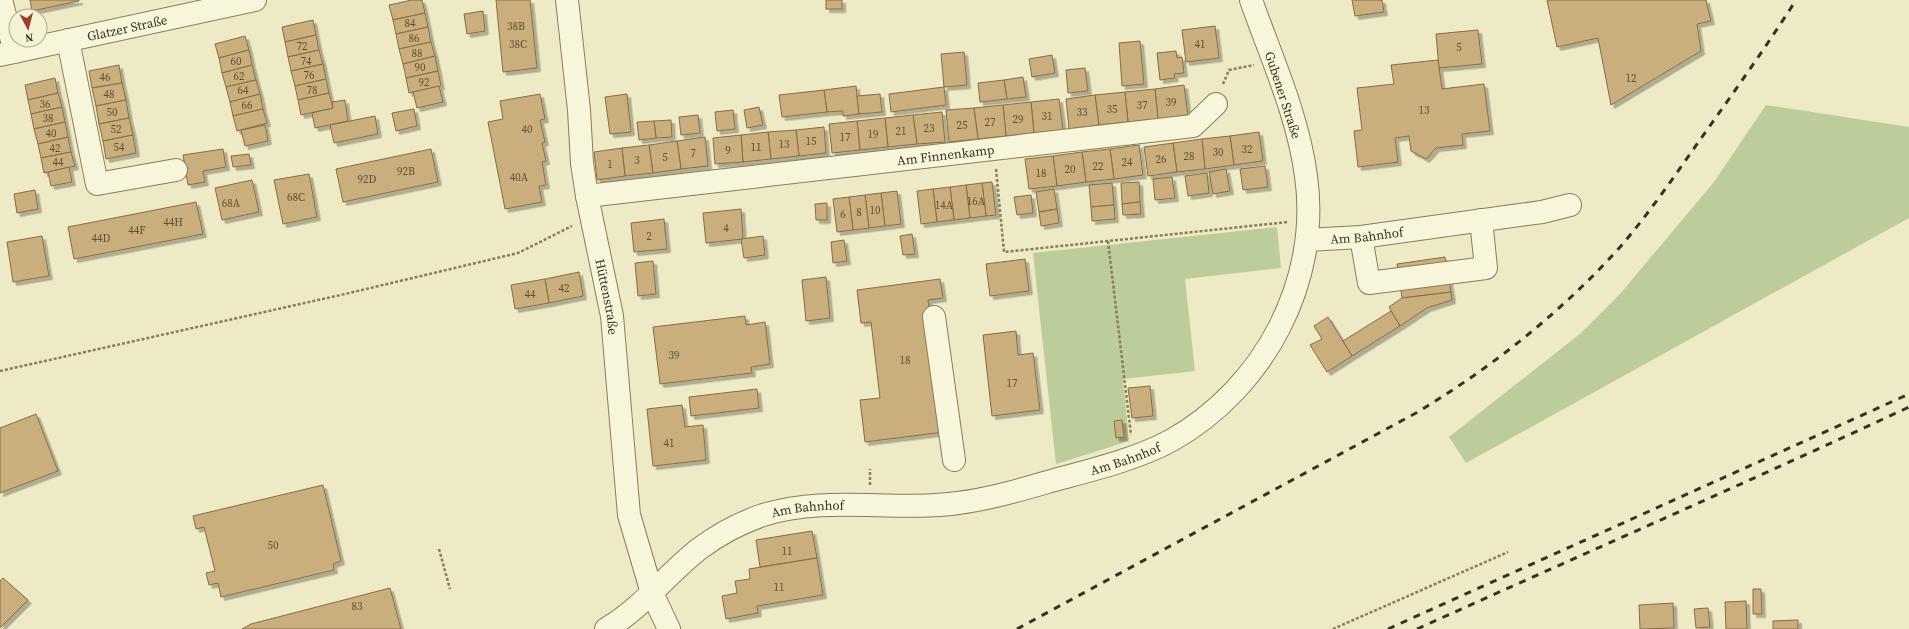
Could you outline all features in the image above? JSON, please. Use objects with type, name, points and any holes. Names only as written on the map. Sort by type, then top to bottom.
[{"type":"street","points":[[1,0],[8,53]]},
{"type":"street","name":"Glatzer Straße","points":[[8,53],[68,40],[187,7],[255,0]]},
{"type":"street","name":"Hüttenstraße","points":[[567,0],[579,110],[582,163],[587,196],[612,316],[629,515],[652,593],[669,629]]},
{"type":"street","name":"Gubener Straße","points":[[1251,0],[1293,117],[1306,176],[1307,230]]},
{"type":"street","points":[[68,40],[97,184],[176,170]]},
{"type":"street","name":"Am Finnenkamp","points":[[587,196],[1192,126],[1216,104]]},
{"type":"street","name":"Am Bahnhof","points":[[606,629],[652,593],[699,550],[729,529],[765,515],[805,506],[832,504],[922,506],[960,503],[998,496],[1134,457],[1171,440],[1206,418],[1237,389],[1255,368],[1274,338],[1292,300],[1299,278],[1307,230],[1361,237],[1542,212],[1570,205]]},
{"type":"street","points":[[1361,237],[1369,283],[1486,268],[1481,220]]},
{"type":"street","points":[[934,317],[954,460]]},
{"type":"path","points":[[1216,104],[1229,70],[1250,66],[1271,58]]},
{"type":"path","points":[[994,148],[1004,252],[1108,241],[1307,230]]},
{"type":"path","points":[[0,371],[338,296],[518,253],[571,226],[592,221]]},
{"type":"path","points":[[1108,241],[1134,457]]},
{"type":"path","points":[[439,549],[450,589]]},
{"type":"path","points":[[1333,629],[1508,552]]},
{"type":"green space","points":[[1766,105],[1909,127],[1909,218],[1466,463],[1449,437],[1581,333],[1620,294],[1714,182]]},
{"type":"green space","points":[[1277,227],[1281,268],[1185,279],[1195,371],[1123,379],[1129,441],[1056,464],[1033,253]]},
{"type":"building","points":[[30,0],[79,0],[46,8],[31,8]]},
{"type":"building","points":[[412,0],[422,0],[425,13],[393,20],[389,5]]},
{"type":"building","points":[[496,0],[530,0],[537,68],[503,72]]},
{"type":"building","points":[[826,0],[842,0],[842,9],[826,9]]},
{"type":"building","points":[[1352,0],[1382,0],[1384,12],[1355,16]]},
{"type":"building","points":[[1547,0],[1706,0],[1711,21],[1697,24],[1701,51],[1611,105],[1598,38],[1557,47]]},
{"type":"building","points":[[483,11],[485,31],[467,34],[464,14]]},
{"type":"building","points":[[425,13],[428,27],[396,34],[393,20]]},
{"type":"building","points":[[313,20],[316,35],[285,42],[282,27]]},
{"type":"building","points":[[1215,26],[1219,58],[1186,62],[1182,30]]},
{"type":"building","points":[[428,27],[431,42],[399,49],[396,34]]},
{"type":"building","points":[[1478,30],[1482,64],[1439,68],[1436,34]]},
{"type":"building","points":[[316,35],[319,50],[288,57],[285,42]]},
{"type":"building","points":[[245,36],[249,50],[219,58],[215,44]]},
{"type":"building","points":[[1140,41],[1144,84],[1122,86],[1119,43]]},
{"type":"building","points":[[431,42],[435,56],[403,64],[399,49]]},
{"type":"building","points":[[249,50],[252,65],[222,73],[219,58]]},
{"type":"building","points":[[319,50],[323,64],[291,71],[288,57]]},
{"type":"building","points":[[1176,51],[1177,58],[1182,57],[1184,73],[1174,74],[1175,78],[1160,80],[1157,53]]},
{"type":"building","points":[[964,52],[967,85],[944,87],[941,54]]},
{"type":"building","points":[[1052,55],[1055,73],[1032,77],[1029,59]]},
{"type":"building","points":[[435,56],[438,71],[406,78],[403,64]]},
{"type":"building","points":[[1438,60],[1442,89],[1484,84],[1490,131],[1462,134],[1463,145],[1436,148],[1426,159],[1411,151],[1409,136],[1395,138],[1398,162],[1358,167],[1354,131],[1362,130],[1357,88],[1394,84],[1391,65]]},
{"type":"building","points":[[323,64],[326,79],[295,86],[291,71]]},
{"type":"building","points":[[119,65],[122,83],[92,88],[89,71]]},
{"type":"building","points":[[252,65],[256,80],[226,87],[222,73]]},
{"type":"building","points":[[1085,68],[1088,91],[1068,93],[1066,70]]},
{"type":"building","points":[[438,71],[441,86],[409,93],[406,78]]},
{"type":"building","points":[[1023,77],[1026,97],[1007,99],[1004,80]]},
{"type":"building","points":[[55,78],[58,93],[28,100],[25,85]]},
{"type":"building","points":[[326,79],[329,93],[298,100],[295,86]]},
{"type":"building","points":[[256,80],[260,94],[230,102],[226,87]]},
{"type":"building","points":[[1004,80],[1007,99],[980,102],[978,83]]},
{"type":"building","points":[[122,83],[126,100],[96,106],[92,88]]},
{"type":"building","points":[[1184,85],[1188,115],[1158,119],[1155,89]]},
{"type":"building","points":[[439,86],[443,102],[417,108],[413,92]]},
{"type":"building","points":[[856,86],[859,114],[843,116],[843,111],[827,112],[824,90]]},
{"type":"building","points":[[944,87],[946,105],[891,112],[889,94]]},
{"type":"building","points":[[1155,89],[1158,119],[1128,122],[1125,92]]},
{"type":"building","points":[[824,90],[827,112],[782,117],[779,95]]},
{"type":"building","points":[[1125,92],[1128,122],[1099,125],[1095,95]]},
{"type":"building","points":[[58,93],[62,107],[31,114],[28,100]]},
{"type":"building","points":[[329,93],[333,108],[301,115],[298,100]]},
{"type":"building","points":[[260,94],[263,109],[233,116],[230,102]]},
{"type":"building","points":[[540,94],[545,119],[540,120],[545,142],[542,143],[546,161],[542,162],[546,185],[539,186],[542,202],[505,209],[488,122],[503,119],[500,101]]},
{"type":"building","points":[[627,94],[631,132],[610,134],[605,97]]},
{"type":"building","points":[[880,94],[882,112],[859,114],[857,96]]},
{"type":"building","points":[[1095,95],[1099,125],[1069,129],[1066,99]]},
{"type":"building","points":[[1059,99],[1063,130],[1034,133],[1031,102]]},
{"type":"building","points":[[126,100],[129,118],[99,124],[96,106]]},
{"type":"building","points":[[345,100],[348,121],[315,128],[312,113],[333,108],[332,102]]},
{"type":"building","points":[[1031,102],[1034,133],[1006,136],[1003,105]]},
{"type":"building","points":[[1003,105],[1006,136],[978,139],[974,108]]},
{"type":"building","points":[[62,107],[65,122],[34,129],[31,114]]},
{"type":"building","points":[[759,107],[763,125],[747,128],[744,110]]},
{"type":"building","points":[[974,108],[978,139],[949,142],[946,110]]},
{"type":"building","points":[[263,109],[267,123],[237,131],[233,116]]},
{"type":"building","points":[[414,109],[417,126],[396,131],[392,113]]},
{"type":"building","points":[[733,110],[735,129],[717,131],[715,112]]},
{"type":"building","points":[[942,112],[945,142],[917,144],[913,115]]},
{"type":"building","points":[[698,115],[700,133],[681,135],[679,117]]},
{"type":"building","points":[[913,115],[917,144],[888,147],[885,118]]},
{"type":"building","points":[[375,116],[378,134],[334,143],[330,125]]},
{"type":"building","points":[[129,118],[133,135],[103,141],[99,124]]},
{"type":"building","points":[[885,118],[888,147],[860,150],[857,121]]},
{"type":"building","points":[[671,120],[672,137],[656,138],[654,121]]},
{"type":"building","points":[[654,121],[656,138],[639,140],[637,122]]},
{"type":"building","points":[[857,121],[860,150],[832,153],[829,124]]},
{"type":"building","points":[[65,122],[68,137],[38,144],[34,129]]},
{"type":"building","points":[[265,125],[268,141],[245,146],[241,130]]},
{"type":"building","points":[[824,127],[826,153],[799,156],[796,130]]},
{"type":"building","points":[[796,130],[799,156],[771,159],[768,132]]},
{"type":"building","points":[[768,132],[771,159],[743,162],[741,135]]},
{"type":"building","points":[[1259,132],[1263,161],[1234,165],[1230,136]]},
{"type":"building","points":[[133,135],[136,153],[106,159],[103,141]]},
{"type":"building","points":[[741,135],[743,162],[715,164],[713,138]]},
{"type":"building","points":[[1230,136],[1234,165],[1205,169],[1202,139]]},
{"type":"building","points":[[68,137],[71,152],[41,158],[38,144]]},
{"type":"building","points":[[705,137],[708,166],[681,169],[677,141]]},
{"type":"building","points":[[1202,139],[1205,169],[1177,172],[1173,143]]},
{"type":"building","points":[[677,141],[681,169],[653,173],[649,145]]},
{"type":"building","points":[[1173,143],[1177,172],[1148,176],[1144,147]]},
{"type":"building","points":[[649,145],[653,173],[625,176],[622,148]]},
{"type":"building","points":[[1139,145],[1143,175],[1114,179],[1110,149]]},
{"type":"building","points":[[622,148],[625,176],[597,180],[594,152]]},
{"type":"building","points":[[223,149],[226,167],[203,171],[205,182],[188,185],[183,155]]},
{"type":"building","points":[[431,149],[438,182],[343,202],[336,169]]},
{"type":"building","points":[[1110,149],[1114,179],[1086,182],[1082,152]]},
{"type":"building","points":[[71,152],[75,166],[44,173],[41,158]]},
{"type":"building","points":[[1082,152],[1086,182],[1057,186],[1053,156]]},
{"type":"building","points":[[249,154],[251,165],[233,167],[231,156]]},
{"type":"building","points":[[1053,156],[1057,186],[1029,189],[1025,159]]},
{"type":"building","points":[[1265,166],[1268,187],[1243,190],[1240,169]]},
{"type":"building","points":[[69,167],[72,182],[51,186],[48,172]]},
{"type":"building","points":[[1226,169],[1230,191],[1213,194],[1209,172]]},
{"type":"building","points":[[1207,173],[1209,193],[1188,196],[1185,176]]},
{"type":"building","points":[[309,174],[317,217],[283,224],[274,180]]},
{"type":"building","points":[[1172,177],[1175,198],[1155,200],[1153,179]]},
{"type":"building","points":[[252,180],[259,212],[222,220],[215,188]]},
{"type":"building","points":[[992,182],[996,215],[986,216],[982,183]]},
{"type":"building","points":[[1139,182],[1140,202],[1122,204],[1121,183]]},
{"type":"building","points":[[982,183],[986,216],[970,218],[966,185]]},
{"type":"building","points":[[1112,183],[1114,205],[1091,207],[1089,185]]},
{"type":"building","points":[[966,185],[970,218],[954,220],[950,187]]},
{"type":"building","points":[[950,187],[954,220],[937,222],[933,189]]},
{"type":"building","points":[[933,189],[937,222],[921,224],[917,191]]},
{"type":"building","points":[[1054,189],[1057,209],[1039,212],[1036,192]]},
{"type":"building","points":[[35,190],[38,209],[17,213],[14,194]]},
{"type":"building","points":[[897,191],[901,224],[885,226],[881,193]]},
{"type":"building","points":[[881,193],[885,226],[869,228],[865,195]]},
{"type":"building","points":[[865,195],[869,228],[853,230],[849,197]]},
{"type":"building","points":[[1031,195],[1033,213],[1017,215],[1014,197]]},
{"type":"building","points":[[849,197],[853,230],[837,232],[833,199]]},
{"type":"building","points":[[196,202],[203,234],[74,259],[68,227]]},
{"type":"building","points":[[1140,202],[1141,214],[1123,215],[1122,204]]},
{"type":"building","points":[[827,203],[827,220],[816,220],[815,204]]},
{"type":"building","points":[[1114,205],[1115,219],[1092,221],[1091,207]]},
{"type":"building","points":[[741,209],[743,239],[706,243],[703,213]]},
{"type":"building","points":[[1057,209],[1059,223],[1041,226],[1039,212]]},
{"type":"building","points":[[664,219],[667,249],[634,252],[631,223]]},
{"type":"building","points":[[912,234],[915,254],[903,255],[900,236]]},
{"type":"building","points":[[42,236],[49,276],[13,282],[7,242]]},
{"type":"building","points":[[763,236],[765,255],[744,258],[741,239]]},
{"type":"building","points":[[844,240],[847,261],[833,263],[831,242]]},
{"type":"building","points":[[1445,257],[1451,292],[1402,298],[1397,264]]},
{"type":"building","points":[[1025,259],[1029,291],[990,296],[986,264]]},
{"type":"building","points":[[653,261],[656,294],[638,296],[635,263]]},
{"type":"building","points":[[579,272],[583,296],[549,303],[545,279]]},
{"type":"building","points":[[826,277],[830,318],[806,321],[802,280]]},
{"type":"building","points":[[545,279],[549,303],[515,309],[511,285]]},
{"type":"building","points":[[940,279],[943,298],[928,300],[944,432],[865,442],[860,400],[880,398],[871,322],[861,323],[857,290]]},
{"type":"building","points":[[1451,292],[1452,300],[1427,308],[1400,326],[1389,307],[1402,298]]},
{"type":"building","points":[[1391,311],[1400,326],[1352,356],[1343,341]]},
{"type":"building","points":[[745,316],[746,325],[765,322],[770,364],[751,367],[752,373],[660,384],[653,327]]},
{"type":"building","points":[[1328,317],[1352,356],[1327,372],[1310,345],[1322,339],[1314,326]]},
{"type":"building","points":[[1016,331],[1018,355],[1033,353],[1040,410],[992,416],[983,335]]},
{"type":"building","points":[[1150,386],[1153,416],[1132,418],[1128,388]]},
{"type":"building","points":[[757,389],[759,408],[691,416],[689,397]]},
{"type":"building","points":[[682,405],[685,427],[703,425],[706,460],[653,466],[647,409]]},
{"type":"building","points":[[36,414],[58,471],[0,493],[0,428]]},
{"type":"building","points":[[1122,420],[1124,437],[1116,438],[1114,421]]},
{"type":"building","points":[[323,485],[341,561],[333,564],[334,570],[221,597],[218,583],[209,585],[206,573],[215,571],[204,527],[196,529],[193,516]]},
{"type":"building","points":[[812,531],[817,558],[760,567],[756,540]]},
{"type":"building","points":[[817,558],[823,595],[757,606],[758,613],[726,619],[722,596],[737,593],[735,581],[750,579],[749,569]]},
{"type":"building","points":[[3,578],[28,600],[0,628],[0,581]]},
{"type":"building","points":[[390,588],[401,629],[242,629],[251,624]]},
{"type":"building","points":[[1753,589],[1761,589],[1762,614],[1753,614]]},
{"type":"building","points":[[1746,601],[1747,629],[1726,629],[1725,602]]},
{"type":"building","points":[[1673,603],[1674,628],[1640,629],[1639,605]]},
{"type":"building","points":[[1708,608],[1710,627],[1696,628],[1694,609]]},
{"type":"building","points":[[1798,620],[1798,629],[1773,629],[1773,621]]},
{"type":"railway","points":[[1017,629],[1416,413],[1444,396],[1498,358],[1575,294],[1632,233],[1663,193],[1762,52],[1796,0]]},
{"type":"railway","points":[[1388,629],[1909,394]]},
{"type":"railway","points":[[1417,629],[1909,407]]}]
